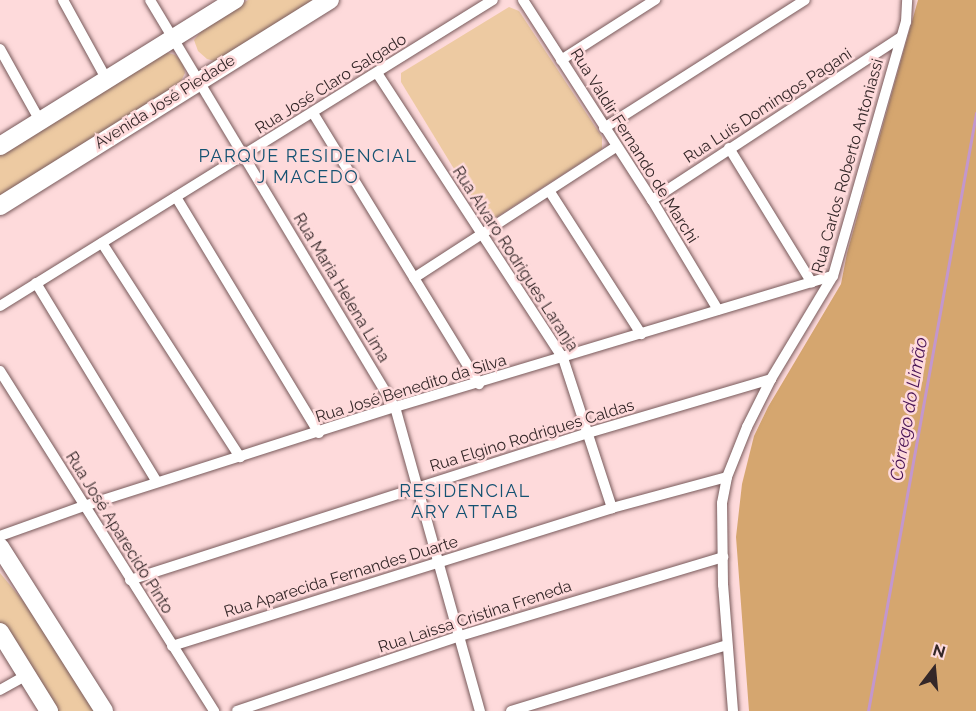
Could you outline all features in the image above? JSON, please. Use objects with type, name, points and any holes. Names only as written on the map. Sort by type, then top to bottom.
[{"type":"main road","points":[[0,146],[235,0]]},
{"type":"main road","name":"Avenida José Piedade","points":[[0,206],[330,0]]},
{"type":"main road","points":[[0,547],[104,711]]},
{"type":"main road","points":[[0,632],[49,711]]},
{"type":"street","points":[[63,0],[107,80]]},
{"type":"street","name":"Rua Maria Helena Lima","points":[[150,0],[396,407],[416,488],[480,711]]},
{"type":"street","name":"Rua José Claro Salgado","points":[[0,306],[493,0]]},
{"type":"street","name":"Rua Valdir Fernando de Marchi","points":[[523,0],[652,200],[718,309]]},
{"type":"street","points":[[561,60],[655,0]]},
{"type":"street","points":[[604,128],[805,0]]},
{"type":"street","name":"Rua Carlos Roberto Antoniassi","points":[[733,711],[723,557],[722,503],[727,477],[747,427],[771,379],[833,276],[906,22],[907,0]]},
{"type":"street","name":"Rua Luís Domingos Pagani","points":[[652,200],[900,38]]},
{"type":"street","points":[[0,49],[40,121]]},
{"type":"street","name":"Rua Alvaro Rodrigues Laranja","points":[[377,74],[563,358],[612,508]]},
{"type":"street","points":[[313,112],[479,384]]},
{"type":"street","points":[[414,278],[550,192],[616,147]]},
{"type":"street","points":[[729,148],[812,283]]},
{"type":"street","points":[[550,192],[641,334]]},
{"type":"street","points":[[176,197],[319,433]]},
{"type":"street","points":[[102,243],[240,457]]},
{"type":"street","name":"Rua José Benedito da Silva","points":[[0,536],[157,482],[396,407],[479,384],[718,309],[833,276]]},
{"type":"street","points":[[36,284],[157,482]]},
{"type":"street","name":"Rua José Aparecido Pinto","points":[[0,371],[214,711]]},
{"type":"street","name":"Rua Elgino Rodrigues Caldas","points":[[130,580],[588,433],[771,379]]},
{"type":"street","name":"Rua Aparecida Fernandes Duarte","points":[[172,646],[612,508],[727,477]]},
{"type":"street","name":"Rua Laissa Cristina Freneda","points":[[237,711],[460,636],[723,557]]},
{"type":"street","points":[[511,711],[727,645]]},
{"type":"street","points":[[0,690],[27,675]]},
{"type":"shaded area","points":[[248,0],[314,0],[226,56],[215,61],[207,59],[198,51],[194,40],[203,29]]},
{"type":"shaded area","points":[[918,0],[976,0],[976,711],[749,711],[736,537],[742,484],[754,436],[768,407],[841,284],[847,253]]},
{"type":"shaded area","points":[[509,7],[519,11],[602,137],[602,149],[492,220],[484,218],[401,82],[401,73]]},
{"type":"shaded area","points":[[165,52],[175,55],[183,62],[185,73],[180,83],[0,197],[0,153]]},
{"type":"shaded area","points":[[0,573],[24,602],[95,711],[57,711],[0,625]]},
{"type":"waterway","name":"Córrego do Limão","points":[[868,711],[976,113]]},
{"type":"district","name":"PARQUE RESIDENCIAL J MACEDO","points":[[308,167]]},
{"type":"district","name":"RESIDENCIAL ARY ATTAB","points":[[465,502]]}]
